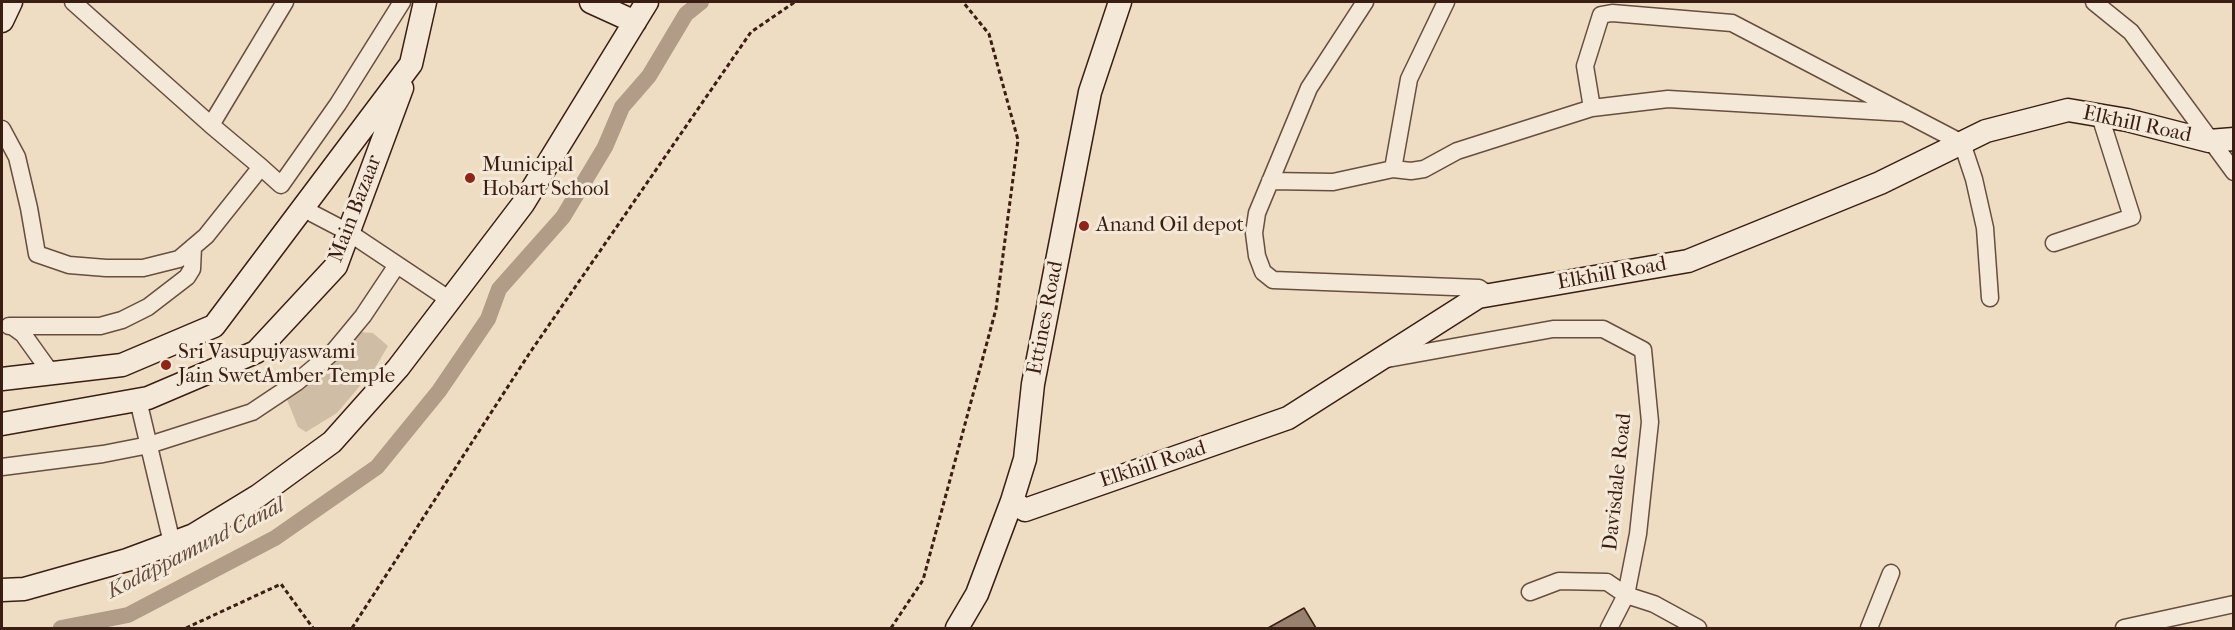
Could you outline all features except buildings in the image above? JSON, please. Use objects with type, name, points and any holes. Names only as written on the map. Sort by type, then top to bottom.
[{"type":"street","points":[[2,21],[11,2]]},
{"type":"street","points":[[73,2],[281,185],[338,104],[402,2]]},
{"type":"street","points":[[211,125],[285,2]]},
{"type":"street","name":"Main Bazaar","points":[[2,424],[148,398],[256,352],[336,266],[411,64],[425,2]]},
{"type":"street","points":[[591,2],[634,21]]},
{"type":"street","points":[[2,590],[24,589],[127,560],[194,535],[258,496],[332,442],[398,368],[523,204],[647,2]]},
{"type":"street","name":"Ettines Road","points":[[957,628],[977,594],[1012,501],[1024,459],[1033,384],[1090,92],[1120,2]]},
{"type":"street","points":[[1365,2],[1309,88],[1257,213],[1254,233],[1257,256],[1263,272],[1273,280],[1479,288],[1490,295]]},
{"type":"street","points":[[1393,169],[1409,79],[1446,2]]},
{"type":"street","points":[[2094,2],[2131,32],[2234,172]]},
{"type":"street","points":[[1592,108],[1585,66],[1601,15],[1612,13],[1732,23],[1962,143],[1974,179],[1985,228],[1990,298]]},
{"type":"street","points":[[2,379],[122,365],[214,326],[411,64]]},
{"type":"street","points":[[1270,181],[1333,182],[1393,169],[1411,171],[1424,169],[1457,151],[1592,108],[1668,99],[1905,113]]},
{"type":"street","name":"Elkhill Road","points":[[1012,501],[1025,510],[1288,418],[1478,297],[1688,261],[1880,183],[1986,131],[2068,110],[2209,141],[2234,139]]},
{"type":"street","points":[[2054,243],[2132,217],[2100,116]]},
{"type":"street","points":[[2,129],[17,157],[37,254],[69,265],[143,268],[179,259],[206,236],[261,167]]},
{"type":"street","points":[[302,208],[348,232],[450,300]]},
{"type":"street","points":[[7,326],[100,326],[122,320],[148,308],[187,277],[192,269],[193,247]]},
{"type":"street","points":[[2,467],[103,454],[149,445],[252,412],[297,382],[334,351],[363,316],[398,265]]},
{"type":"street","points":[[7,326],[23,334],[51,373]]},
{"type":"street","name":"Davisdale Road","points":[[1380,361],[1553,329],[1603,329],[1643,350],[1650,422],[1641,514],[1626,595]]},
{"type":"street","points":[[138,400],[172,543]]},
{"type":"street","points":[[1869,628],[1891,573]]},
{"type":"street","points":[[1530,592],[1559,581],[1607,582],[1626,595],[1654,604],[1698,628]]},
{"type":"street","points":[[1609,628],[1626,595]]},
{"type":"street","points":[[2124,628],[2234,604]]},
{"type":"path","points":[[352,628],[529,354],[751,32],[795,2]]},
{"type":"path","points":[[891,628],[923,580],[996,309],[1018,140],[989,34],[963,2]]},
{"type":"path","points":[[186,628],[281,584],[313,628]]},
{"type":"shaded area","points":[[359,332],[373,333],[388,346],[375,368],[337,413],[306,432],[298,427],[286,397]]},
{"type":"waterway","name":"Kodappamund Canal","points":[[61,628],[128,615],[275,538],[377,467],[439,391],[488,319],[499,289],[563,217],[605,147],[622,107],[649,76],[686,14],[701,2]]},
{"type":"place","name":"Municipal Hobart School","points":[[470,178]]},
{"type":"place","name":"Anand Oil depot","points":[[1084,226]]},
{"type":"place","name":"Sri Vasupujyaswami Jain SwetAmber Temple","points":[[166,365]]}]
